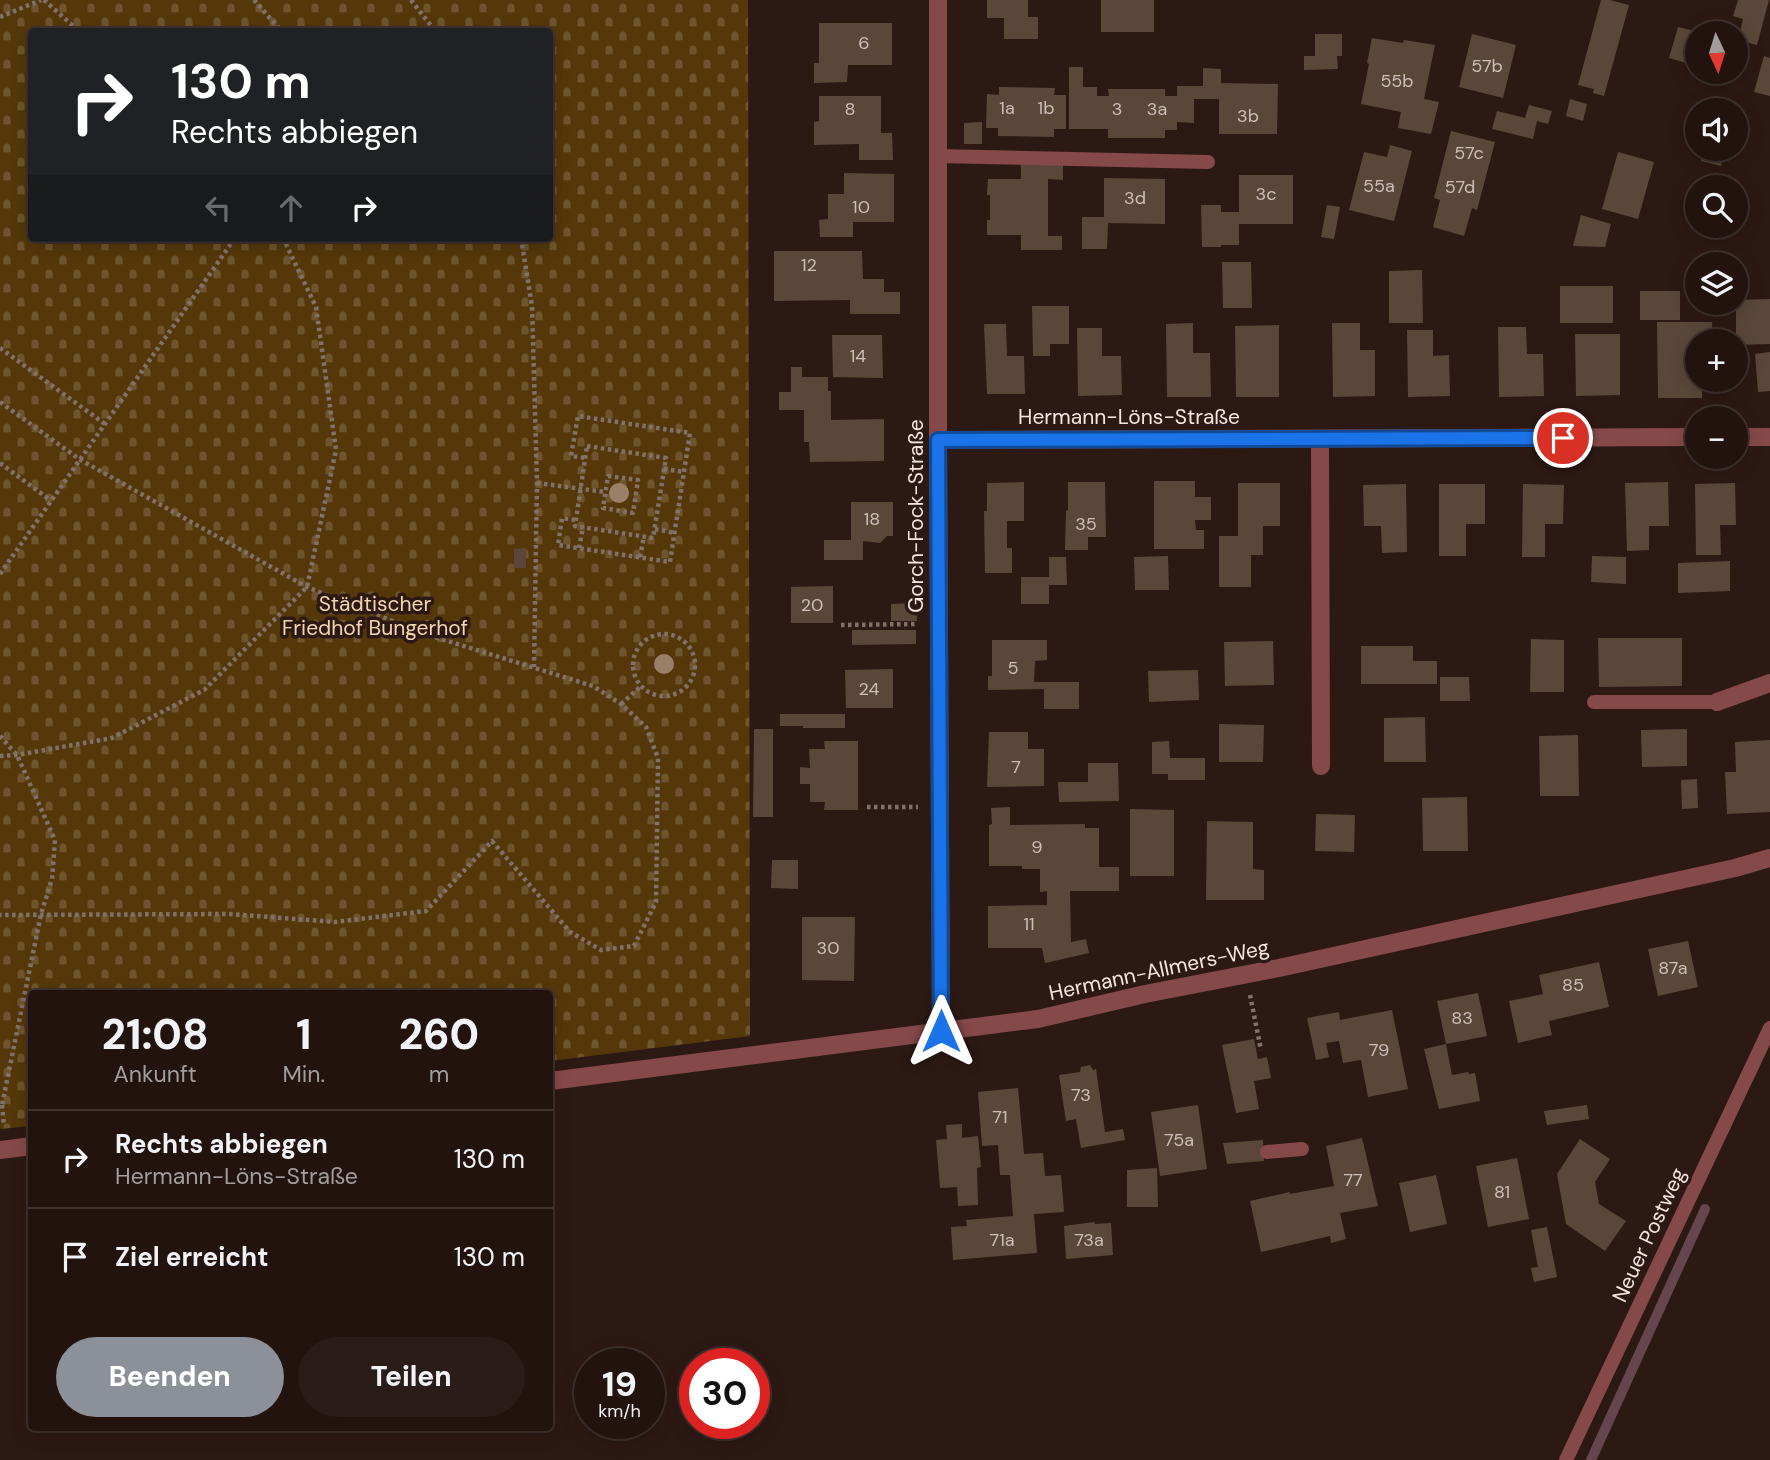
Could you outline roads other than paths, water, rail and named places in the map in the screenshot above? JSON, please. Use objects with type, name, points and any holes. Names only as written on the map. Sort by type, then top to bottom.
[{"type":"street","name":"Gorch-Fock-Straße","points":[[938,0],[941,1031]]},
{"type":"street","name":"Hermann-Löns-Straße","points":[[938,440],[1685,437]]},
{"type":"street","points":[[1748,437],[1770,437]]},
{"type":"street","points":[[1320,439],[1321,766]]},
{"type":"street","points":[[1717,702],[1770,683]]},
{"type":"street","name":"Hermann-Allmers-Weg","points":[[553,1081],[1038,1019],[1735,868],[1770,858]]},
{"type":"street","points":[[0,1150],[28,1146]]},
{"type":"lane","points":[[938,156],[1208,162]]},
{"type":"lane","points":[[1594,702],[1717,702]]},
{"type":"lane","name":"Neuer Postweg","points":[[1566,1460],[1770,1028]]},
{"type":"lane","points":[[1267,1152],[1302,1149]]},
{"type":"waterway","points":[[1591,1460],[1705,1209]]},
{"type":"park label","name":"Städtischer Friedhof Bungerhof","points":[[375,616]]}]
